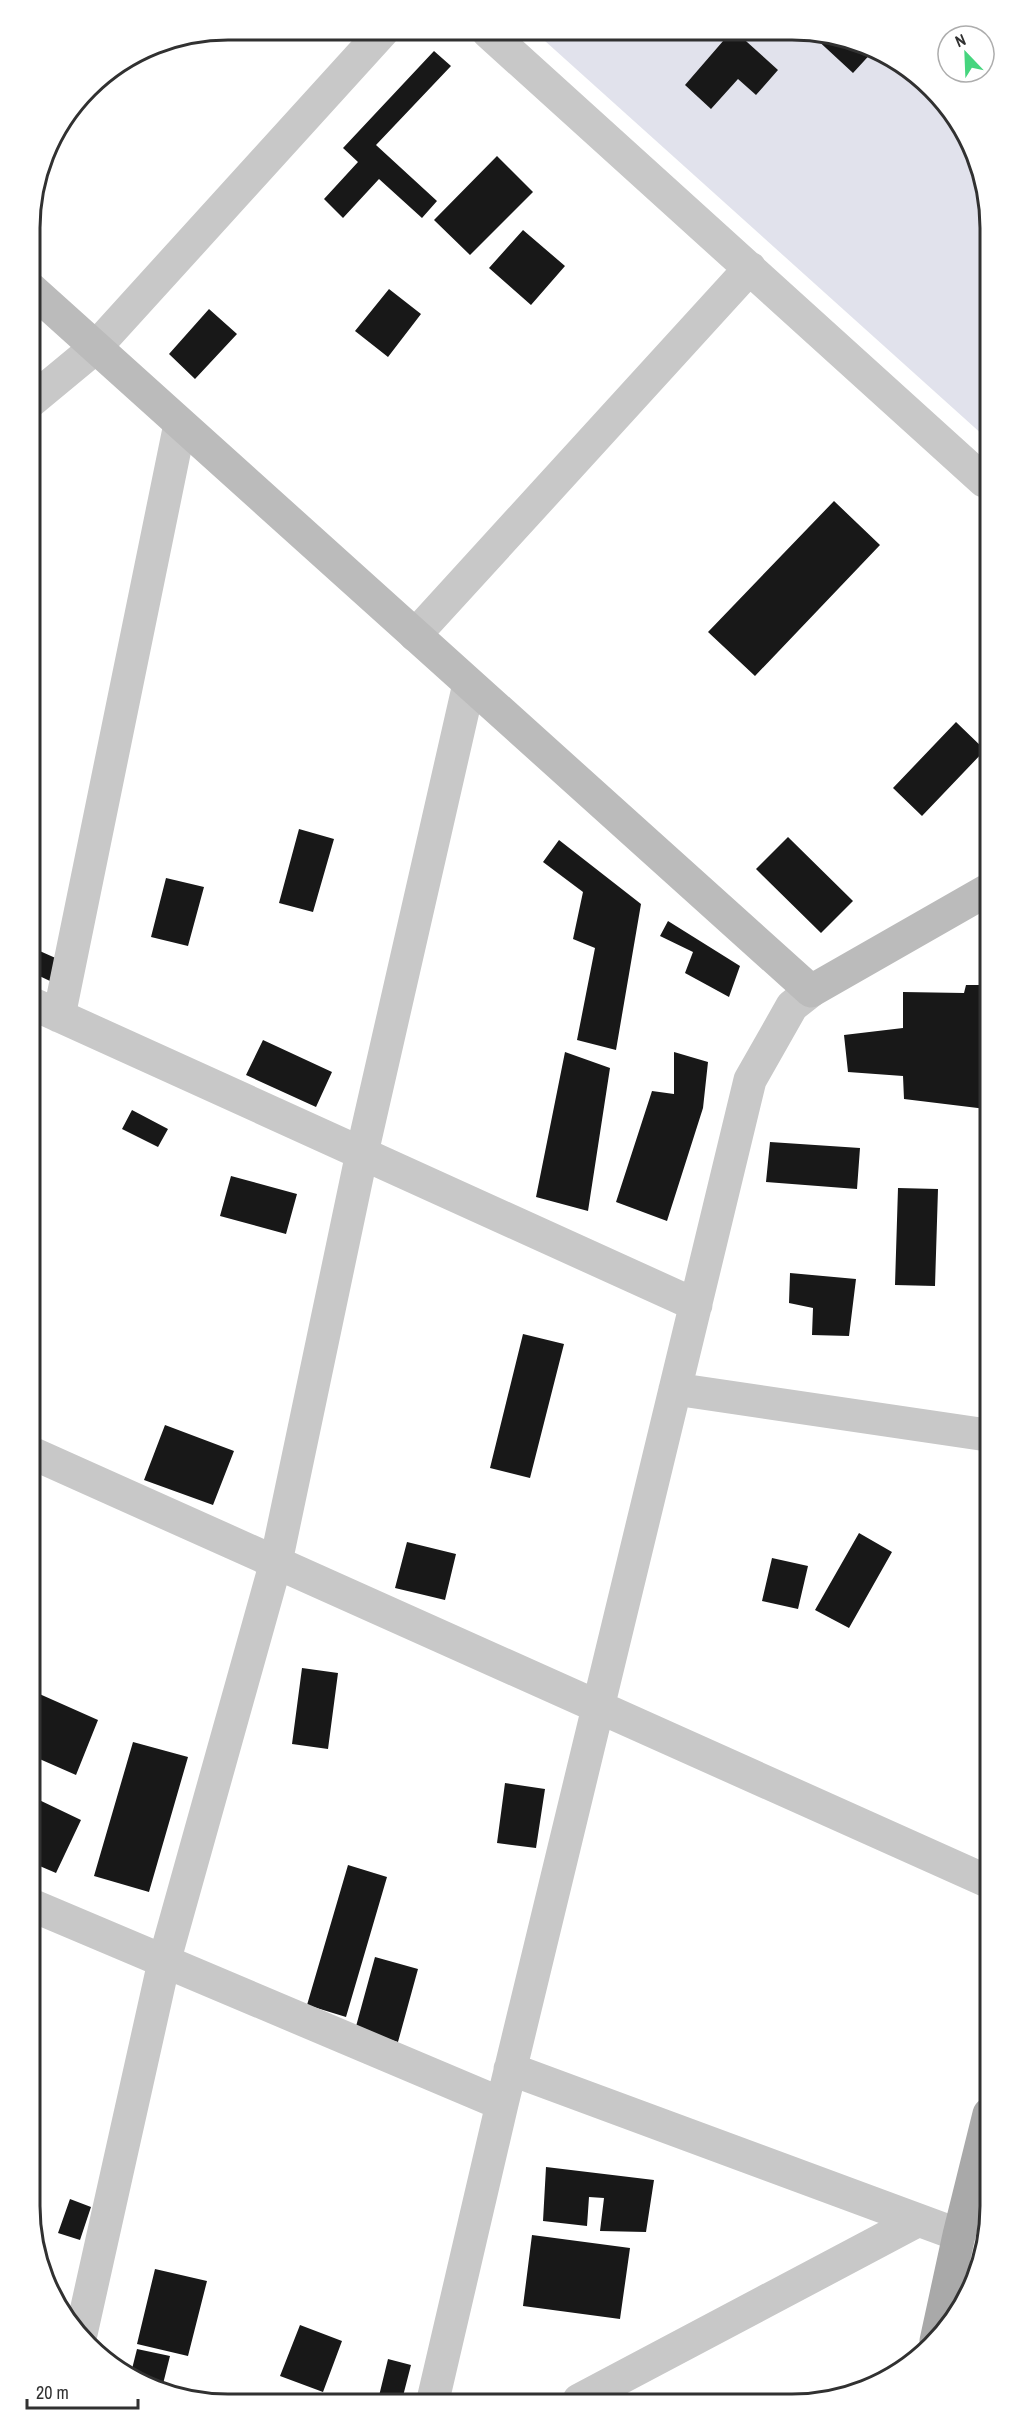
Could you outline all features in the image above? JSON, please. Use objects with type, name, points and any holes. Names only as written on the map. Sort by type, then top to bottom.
[{"type":"main road","points":[[941,2321],[959,2235],[979,2188]]},
{"type":"street","points":[[41,393],[95,348],[375,40]]},
{"type":"street","points":[[497,40],[980,477]]},
{"type":"street","points":[[415,635],[750,268]]},
{"type":"street","points":[[41,298],[811,992]]},
{"type":"street","points":[[180,424],[46,1010],[696,1305]]},
{"type":"street","points":[[83,2325],[164,1962],[276,1562],[362,1153],[469,684]]},
{"type":"street","points":[[434,2394],[510,2069],[750,1080],[792,1005],[980,895]]},
{"type":"street","points":[[675,1389],[979,1434]]},
{"type":"street","points":[[40,1457],[979,1878]]},
{"type":"street","points":[[40,1909],[502,2104]]},
{"type":"street","points":[[510,2069],[959,2235]]},
{"type":"street","points":[[590,2394],[917,2221]]},
{"type":"shaded area","points":[[544,40],[804,41],[852,50],[875,60],[906,79],[941,114],[965,156],[973,180],[980,228],[980,432]]},
{"type":"building","points":[[724,40],[745,40],[778,70],[756,95],[738,79],[711,109],[685,85]]},
{"type":"building","points":[[821,43],[852,50],[868,57],[853,73]]},
{"type":"building","points":[[434,51],[451,66],[376,145],[437,201],[422,218],[379,179],[343,218],[324,199],[358,162],[343,148]]},
{"type":"building","points":[[497,156],[533,192],[470,255],[434,220]]},
{"type":"building","points":[[523,230],[565,266],[531,305],[489,268]]},
{"type":"building","points":[[389,289],[421,314],[388,357],[355,331]]},
{"type":"building","points":[[209,309],[237,334],[195,379],[169,354]]},
{"type":"building","points":[[834,501],[880,545],[755,676],[708,632]]},
{"type":"building","points":[[956,722],[980,745],[980,756],[922,816],[893,788]]},
{"type":"building","points":[[299,829],[334,839],[313,912],[279,903]]},
{"type":"building","points":[[788,837],[853,901],[821,933],[756,869]]},
{"type":"building","points":[[559,840],[641,904],[616,1050],[577,1040],[595,948],[573,939],[583,892],[543,862]]},
{"type":"building","points":[[166,878],[204,887],[188,946],[151,937]]},
{"type":"building","points":[[668,921],[740,966],[729,997],[685,973],[693,952],[660,936]]},
{"type":"building","points":[[41,951],[60,960],[50,981],[41,977]]},
{"type":"building","points":[[966,985],[980,985],[980,1108],[904,1099],[903,1076],[848,1072],[844,1035],[903,1028],[903,992],[964,993]]},
{"type":"building","points":[[263,1040],[332,1072],[316,1107],[246,1075]]},
{"type":"building","points":[[565,1052],[610,1068],[588,1211],[536,1197]]},
{"type":"building","points":[[674,1052],[708,1062],[703,1108],[667,1221],[616,1202],[652,1091],[674,1094]]},
{"type":"building","points":[[132,1110],[168,1129],[158,1147],[122,1129]]},
{"type":"building","points":[[770,1142],[860,1148],[857,1189],[766,1182]]},
{"type":"building","points":[[231,1176],[297,1194],[286,1234],[220,1216]]},
{"type":"building","points":[[898,1188],[938,1189],[935,1286],[895,1285]]},
{"type":"building","points":[[790,1273],[856,1279],[849,1336],[812,1335],[813,1308],[789,1303]]},
{"type":"building","points":[[523,1334],[564,1344],[530,1478],[490,1468]]},
{"type":"building","points":[[165,1425],[234,1451],[213,1505],[144,1480]]},
{"type":"building","points":[[859,1533],[892,1552],[849,1628],[815,1610]]},
{"type":"building","points":[[407,1542],[456,1554],[445,1600],[395,1588]]},
{"type":"building","points":[[772,1558],[808,1566],[798,1609],[762,1601]]},
{"type":"building","points":[[302,1668],[338,1673],[328,1749],[292,1744]]},
{"type":"building","points":[[40,1694],[98,1720],[76,1775],[40,1759]]},
{"type":"building","points":[[133,1742],[188,1757],[149,1892],[94,1876]]},
{"type":"building","points":[[505,1783],[545,1789],[536,1848],[497,1843]]},
{"type":"building","points":[[40,1800],[81,1820],[56,1873],[40,1866]]},
{"type":"building","points":[[348,1865],[387,1877],[346,2017],[307,2005]]},
{"type":"building","points":[[375,1957],[418,1969],[398,2042],[355,2030]]},
{"type":"building","points":[[546,2167],[654,2180],[646,2232],[600,2231],[604,2198],[589,2197],[587,2226],[543,2221]]},
{"type":"building","points":[[70,2199],[91,2207],[80,2240],[58,2233]]},
{"type":"building","points":[[532,2235],[630,2248],[620,2319],[523,2306]]},
{"type":"building","points":[[155,2269],[207,2281],[188,2356],[137,2344]]},
{"type":"building","points":[[300,2325],[342,2341],[323,2392],[280,2376]]},
{"type":"building","points":[[137,2349],[170,2356],[163,2382],[132,2368]]},
{"type":"building","points":[[388,2359],[411,2365],[404,2394],[379,2394]]}]
